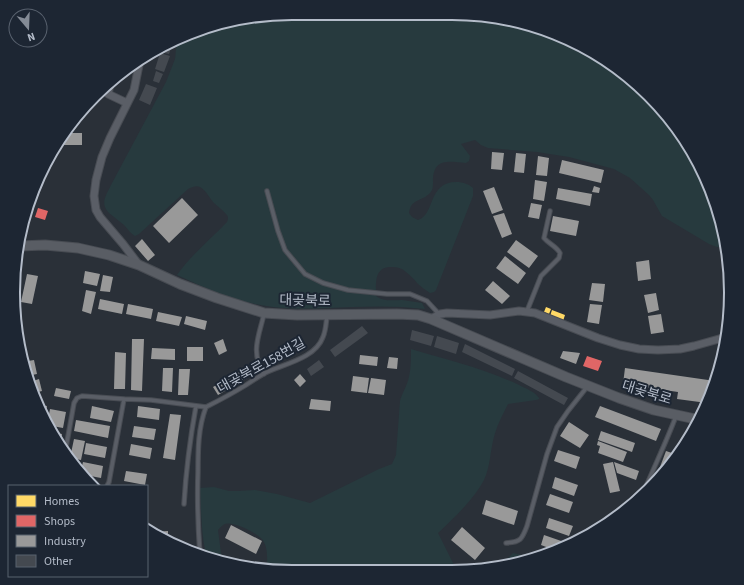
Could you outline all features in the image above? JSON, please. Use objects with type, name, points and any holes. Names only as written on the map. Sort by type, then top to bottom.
[{"type":"street","points":[[138,68],[134,90],[102,156],[94,196],[96,210],[102,220],[139,265]]},
{"type":"street","points":[[108,92],[108,94],[128,103]]},
{"type":"street","name":"대곶북로","points":[[24,246],[45,245],[78,248],[109,255],[139,265],[180,284],[217,298],[264,313],[297,315],[397,314],[431,319],[619,398],[654,410],[693,418]]},
{"type":"street","points":[[431,319],[440,314],[447,313],[490,315],[527,311],[598,338],[639,349],[680,349],[720,338]]},
{"type":"lane","name":"대곶북로","points":[[267,191],[285,250],[306,274],[323,283],[348,290],[387,294],[410,294],[427,300],[440,314]]},
{"type":"lane","points":[[527,311],[541,276],[558,258],[560,253],[558,248],[544,238],[550,211]]},
{"type":"lane","points":[[264,313],[256,341],[256,354],[260,368],[264,374]]},
{"type":"lane","name":"대곶북로158번길","points":[[67,446],[74,403],[77,398],[82,396],[150,400],[206,408],[264,374],[291,363],[310,353],[323,338],[327,315]]},
{"type":"lane","points":[[506,543],[515,543],[524,535],[557,427],[588,386]]},
{"type":"lane","points":[[108,485],[124,399]]},
{"type":"lane","points":[[184,504],[189,450],[196,406]]},
{"type":"lane","name":"대곶북로158번길","points":[[200,549],[197,502],[198,452],[202,418],[206,408]]},
{"type":"lane","points":[[648,480],[677,415]]},
{"type":"green space","points":[[292,20],[452,20],[487,22],[539,34],[572,48],[617,76],[644,100],[668,127],[687,156],[703,188],[715,222],[720,247],[709,244],[662,216],[649,195],[630,178],[614,169],[569,157],[537,152],[488,148],[475,140],[461,144],[470,156],[469,161],[466,163],[448,162],[439,165],[434,174],[433,188],[431,192],[427,196],[414,202],[410,208],[409,213],[412,217],[418,220],[424,217],[433,198],[442,186],[449,183],[459,182],[473,188],[473,196],[436,290],[430,293],[412,277],[401,269],[397,268],[385,268],[381,270],[377,277],[376,296],[379,298],[385,300],[402,300],[422,303],[425,309],[389,306],[303,309],[283,308],[260,305],[236,299],[177,275],[194,254],[227,222],[228,219],[227,215],[214,203],[202,188],[194,186],[188,189],[135,236],[109,213],[105,206],[104,202],[106,194],[166,82],[175,59],[176,46],[205,34],[257,22]]},
{"type":"green space","points":[[411,349],[467,365],[508,380],[535,394],[539,398],[536,400],[508,404],[496,431],[489,465],[484,480],[457,515],[438,533],[454,565],[292,565],[267,564],[266,548],[262,539],[246,529],[234,524],[224,524],[218,530],[221,556],[206,551],[202,523],[200,488],[214,487],[229,491],[255,490],[310,503],[392,464],[396,455],[400,401],[410,374]]},
{"type":"green space","points":[[513,553],[522,555],[521,556],[506,560]]},
{"type":"building: Homes","points":[[546,307],[551,309],[549,314],[544,312]]},
{"type":"building: Homes","points":[[552,310],[565,315],[563,321],[550,316]]},
{"type":"building: Shops","points":[[38,208],[48,211],[45,220],[35,217]]},
{"type":"building: Shops","points":[[587,356],[602,361],[598,371],[583,366]]},
{"type":"building: Industry","points":[[72,133],[82,133],[82,145],[64,145]]},
{"type":"building: Industry","points":[[492,152],[504,153],[502,170],[491,169]]},
{"type":"building: Industry","points":[[516,153],[526,154],[524,173],[514,172]]},
{"type":"building: Industry","points":[[538,156],[549,158],[547,176],[536,175]]},
{"type":"building: Industry","points":[[562,160],[604,170],[601,183],[559,173]]},
{"type":"building: Industry","points":[[535,180],[547,182],[544,201],[533,199]]},
{"type":"building: Industry","points":[[594,186],[600,188],[599,193],[592,192]]},
{"type":"building: Industry","points":[[494,187],[503,210],[492,214],[483,191]]},
{"type":"building: Industry","points":[[558,188],[592,194],[590,206],[556,199]]},
{"type":"building: Industry","points":[[182,198],[198,215],[169,243],[153,226]]},
{"type":"building: Industry","points":[[531,203],[542,205],[539,219],[528,217]]},
{"type":"building: Industry","points":[[504,213],[512,234],[502,238],[493,216]]},
{"type":"building: Industry","points":[[553,216],[579,221],[576,236],[550,231]]},
{"type":"building: Industry","points":[[142,239],[155,255],[148,261],[135,246]]},
{"type":"building: Industry","points":[[516,240],[538,256],[529,268],[507,252]]},
{"type":"building: Industry","points":[[505,256],[526,273],[518,284],[496,268]]},
{"type":"building: Industry","points":[[649,260],[651,279],[638,281],[636,262]]},
{"type":"building: Industry","points":[[85,271],[100,274],[97,286],[83,283]]},
{"type":"building: Industry","points":[[27,274],[38,276],[32,304],[21,302]]},
{"type":"building: Industry","points":[[103,275],[113,277],[110,292],[100,291]]},
{"type":"building: Industry","points":[[493,281],[510,296],[502,304],[485,290]]},
{"type":"building: Industry","points":[[592,283],[605,284],[603,302],[589,300]]},
{"type":"building: Industry","points":[[86,290],[96,292],[91,314],[82,311]]},
{"type":"building: Industry","points":[[656,293],[659,310],[648,313],[644,295]]},
{"type":"building: Industry","points":[[100,299],[124,304],[122,314],[98,309]]},
{"type":"building: Industry","points":[[128,304],[153,309],[151,319],[126,314]]},
{"type":"building: Industry","points":[[590,304],[602,305],[599,324],[587,322]]},
{"type":"building: Industry","points":[[158,312],[182,317],[179,326],[156,321]]},
{"type":"building: Industry","points":[[661,314],[664,332],[651,334],[648,316]]},
{"type":"building: Industry","points":[[186,316],[207,321],[205,330],[184,324]]},
{"type":"building: Industry","points":[[132,339],[144,339],[142,391],[131,390]]},
{"type":"building: Industry","points":[[223,339],[227,351],[219,355],[214,343]]},
{"type":"building: Industry","points":[[187,347],[203,347],[203,361],[187,361]]},
{"type":"building: Industry","points":[[152,348],[175,349],[175,360],[151,359]]},
{"type":"building: Industry","points":[[563,351],[580,353],[576,364],[560,358]]},
{"type":"building: Industry","points":[[115,352],[126,353],[125,389],[114,389]]},
{"type":"building: Industry","points":[[360,355],[378,357],[377,366],[359,364]]},
{"type":"building: Industry","points":[[389,357],[398,358],[397,369],[387,368]]},
{"type":"building: Industry","points":[[34,360],[37,374],[32,375],[29,361]]},
{"type":"building: Industry","points":[[163,368],[173,368],[172,392],[162,391]]},
{"type":"building: Industry","points":[[625,368],[710,380],[701,402],[677,399],[678,392],[623,384]]},
{"type":"building: Industry","points":[[179,369],[190,369],[188,395],[178,395]]},
{"type":"building: Industry","points":[[243,370],[247,378],[218,395],[213,387]]},
{"type":"building: Industry","points":[[300,374],[306,381],[300,387],[294,380]]},
{"type":"building: Industry","points":[[353,376],[369,378],[367,393],[351,391]]},
{"type":"building: Industry","points":[[371,378],[386,380],[384,395],[368,393]]},
{"type":"building: Industry","points":[[39,379],[42,391],[39,392],[34,381]]},
{"type":"building: Industry","points":[[56,388],[71,391],[69,399],[54,396]]},
{"type":"building: Industry","points":[[311,399],[331,401],[330,411],[309,409]]},
{"type":"building: Industry","points":[[92,406],[114,411],[111,422],[90,418]]},
{"type":"building: Industry","points":[[138,406],[160,409],[159,420],[137,417]]},
{"type":"building: Industry","points":[[600,406],[661,429],[656,441],[595,417]]},
{"type":"building: Industry","points":[[50,409],[66,412],[63,428],[56,427],[49,415]]},
{"type":"building: Industry","points":[[170,414],[181,415],[175,460],[163,458]]},
{"type":"building: Industry","points":[[76,420],[110,426],[108,438],[74,431]]},
{"type":"building: Industry","points":[[569,422],[589,435],[580,448],[560,436]]},
{"type":"building: Industry","points":[[134,426],[156,429],[154,440],[132,437]]},
{"type":"building: Industry","points":[[601,431],[635,443],[632,452],[598,440]]},
{"type":"building: Industry","points":[[74,439],[85,441],[81,460],[77,459],[71,452]]},
{"type":"building: Industry","points":[[598,441],[627,452],[623,462],[598,453],[600,446],[597,445]]},
{"type":"building: Industry","points":[[86,443],[107,447],[105,458],[84,454]]},
{"type":"building: Industry","points":[[131,444],[152,448],[150,459],[129,455]]},
{"type":"building: Industry","points":[[558,450],[580,457],[576,469],[554,461]]},
{"type":"building: Industry","points":[[666,451],[672,453],[668,458],[660,468]]},
{"type":"building: Industry","points":[[83,462],[103,466],[101,478],[92,476],[82,465]]},
{"type":"building: Industry","points":[[613,462],[620,491],[610,493],[603,464]]},
{"type":"building: Industry","points":[[614,462],[639,471],[636,480],[617,473]]},
{"type":"building: Industry","points":[[126,471],[147,474],[145,485],[124,481]]},
{"type":"building: Industry","points":[[555,477],[578,485],[574,496],[552,488]]},
{"type":"building: Industry","points":[[550,494],[573,502],[569,513],[546,505]]},
{"type":"building: Industry","points":[[486,500],[518,511],[514,525],[482,514]]},
{"type":"building: Industry","points":[[549,518],[573,526],[569,536],[546,528]]},
{"type":"building: Industry","points":[[231,525],[262,541],[256,554],[225,538]]},
{"type":"building: Industry","points":[[462,527],[485,548],[475,560],[451,540]]},
{"type":"building: Industry","points":[[162,531],[168,531],[168,535]]},
{"type":"building: Industry","points":[[544,535],[562,541],[548,548],[541,545]]},
{"type":"building: Other","points":[[171,49],[169,54],[164,52]]},
{"type":"building: Other","points":[[162,54],[170,56],[164,72],[155,69],[159,55]]},
{"type":"building: Other","points":[[156,71],[163,74],[159,83],[153,81]]},
{"type":"building: Other","points":[[146,84],[157,88],[150,105],[139,100]]},
{"type":"building: Other","points":[[362,326],[368,333],[335,357],[330,350]]},
{"type":"building: Other","points":[[412,330],[434,336],[431,346],[410,340]]},
{"type":"building: Other","points":[[437,336],[459,343],[456,354],[434,347]]},
{"type":"building: Other","points":[[465,344],[515,369],[512,376],[462,352]]},
{"type":"building: Other","points":[[319,360],[324,367],[311,376],[307,369]]},
{"type":"building: Other","points":[[518,371],[568,398],[564,405],[514,378]]}]
